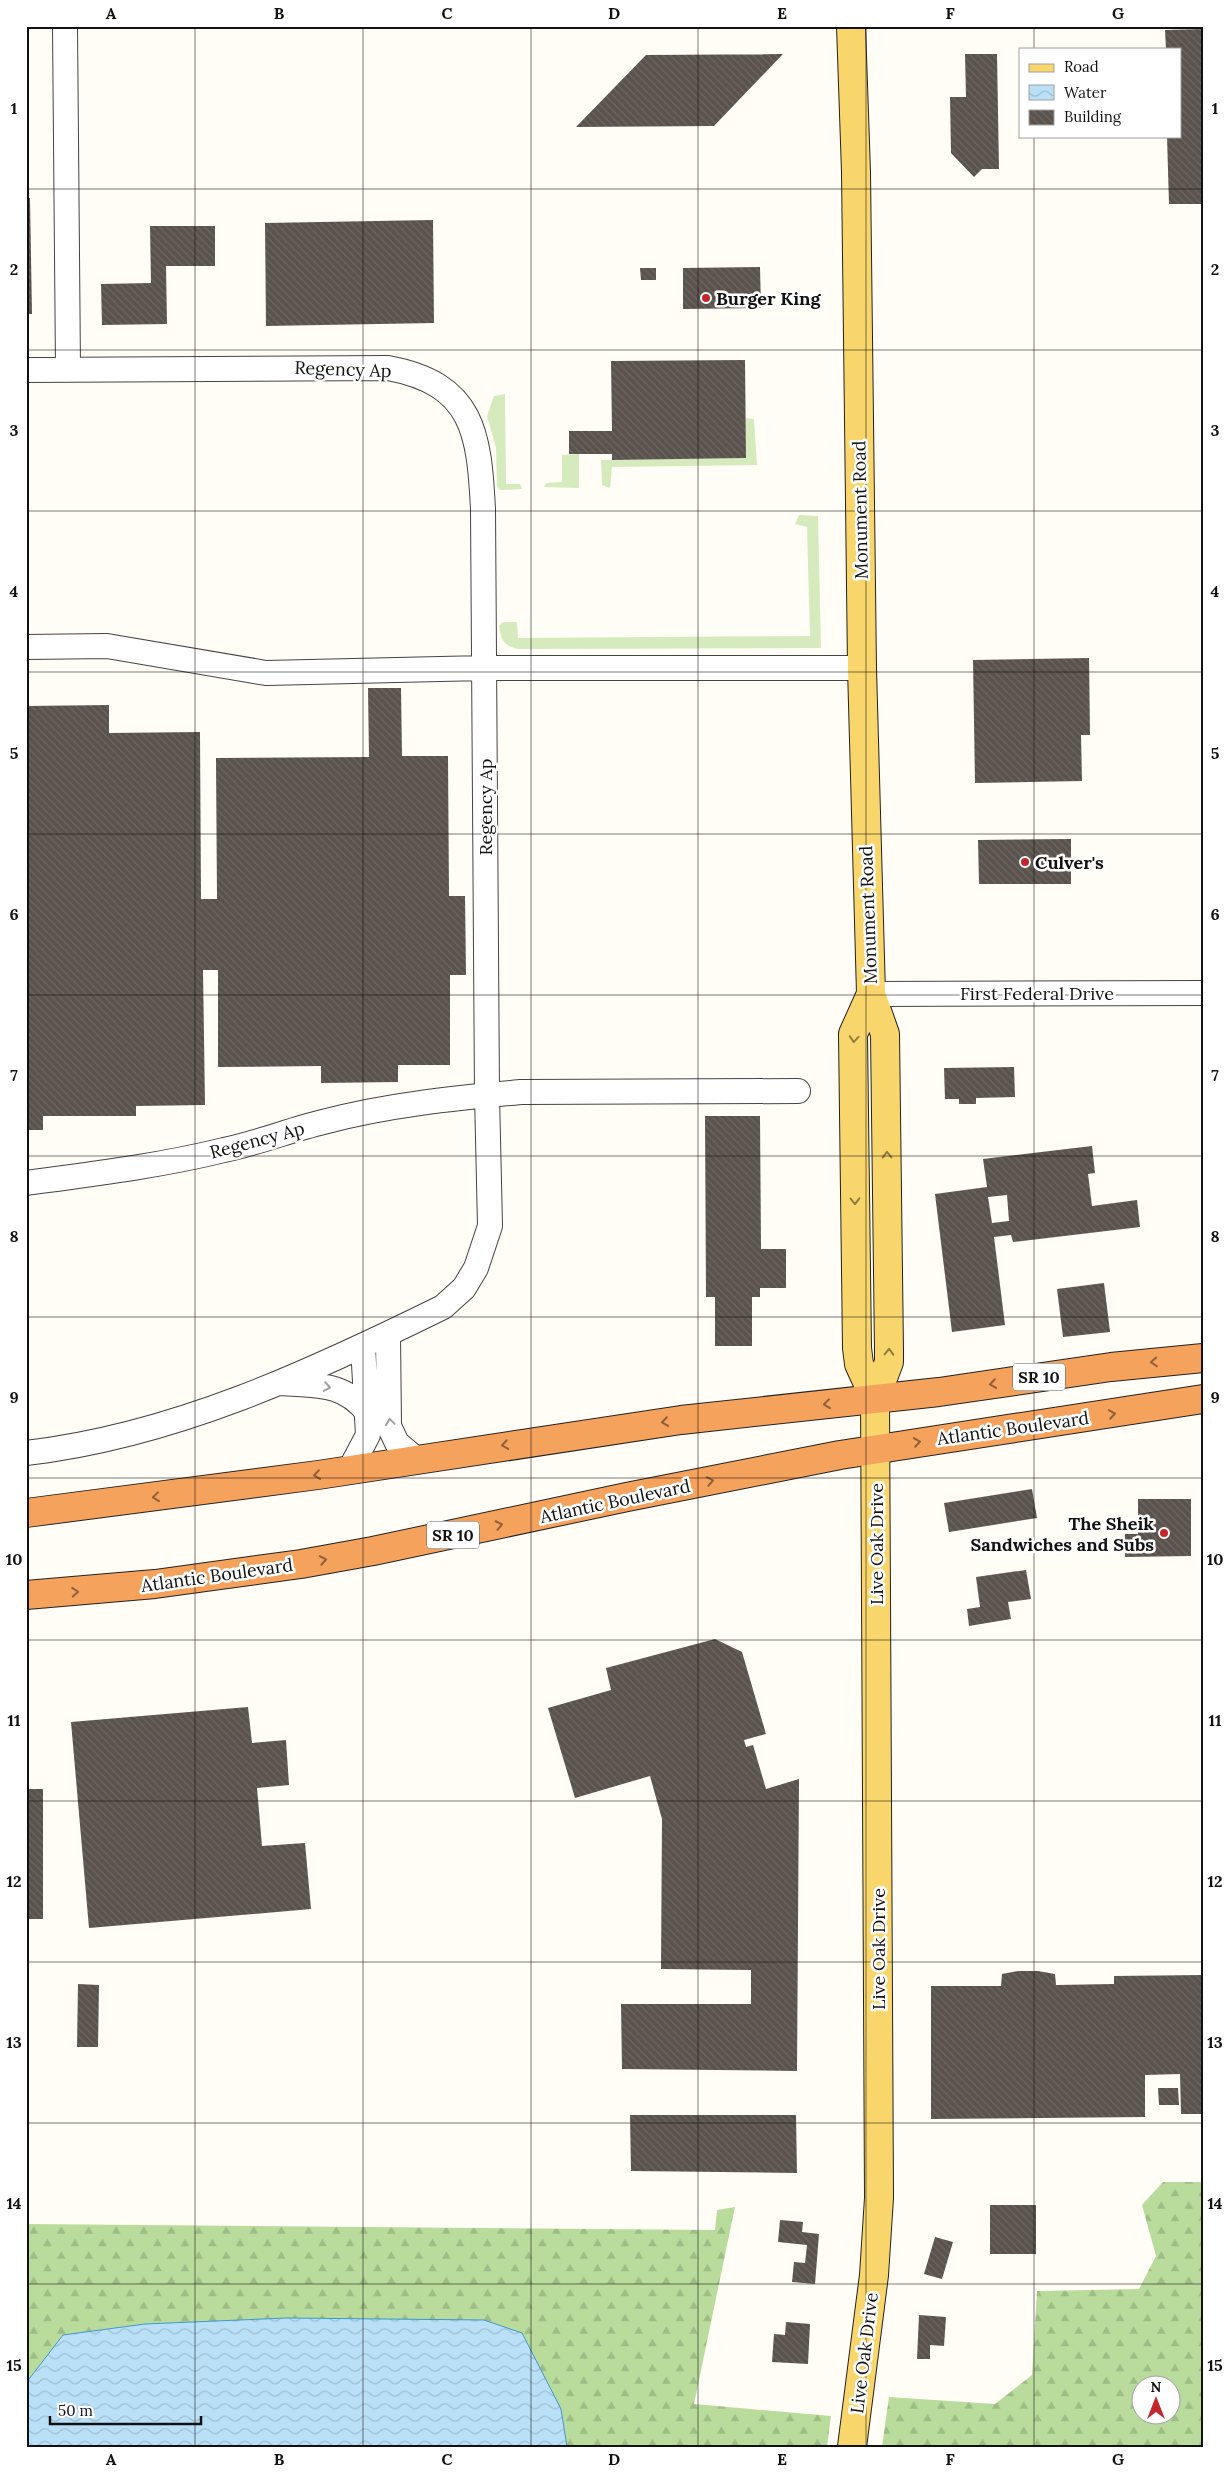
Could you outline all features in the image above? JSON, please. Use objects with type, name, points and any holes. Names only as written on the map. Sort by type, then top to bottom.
[{"type":"highway","name":"SR 10","points":[[26,1513],[349,1471],[681,1420],[875,1398],[1111,1367],[1203,1358]]},
{"type":"highway","name":"Atlantic Boulevard","points":[[26,1595],[155,1584],[319,1561],[876,1449],[1203,1399]]},
{"type":"main road","name":"Monument Road","points":[[850,26],[856,172],[862,668],[871,994],[853,1034],[857,1348],[859,1364],[875,1398],[876,1449]]},
{"type":"main road","name":"Live Oak Drive","points":[[852,2447],[874,2275],[879,2198],[876,1449]]},
{"type":"street","points":[[64,26],[68,369]]},
{"type":"street","name":"Regency Ap","points":[[26,370],[388,368],[411,372],[432,381],[454,397],[471,422],[478,449],[482,480],[487,1095],[490,1226],[479,1262],[464,1288],[443,1307],[388,1334],[279,1383],[210,1410],[147,1430],[26,1453]]},
{"type":"street","points":[[26,647],[107,646],[266,673],[484,668],[862,668]]},
{"type":"street","name":"First Federal Drive","points":[[871,994],[1203,993]]},
{"type":"street","name":"Regency Ap","points":[[26,1183],[145,1167],[226,1150],[323,1122],[392,1107],[487,1095],[521,1092],[798,1091]]},
{"type":"street","points":[[388,1334],[389,1426],[397,1444],[417,1460]]},
{"type":"street","points":[[349,1471],[368,1435],[363,1346]]},
{"type":"street","points":[[279,1383],[326,1386],[343,1390],[356,1398],[367,1412]]},
{"type":"green space","points":[[505,394],[506,484],[520,484],[522,489],[500,490],[497,487],[496,448],[487,416],[494,396]]},
{"type":"green space","points":[[746,418],[754,419],[757,465],[612,467],[610,488],[602,485],[601,460],[746,458]]},
{"type":"green space","points":[[579,454],[579,488],[544,487],[546,483],[562,482],[562,455]]},
{"type":"green space","points":[[799,515],[818,516],[821,648],[518,649],[509,646],[502,639],[499,626],[503,622],[517,622],[518,638],[810,636],[807,527],[795,524]]},
{"type":"green space","points":[[1163,2182],[1203,2182],[1203,2447],[882,2447],[889,2397],[995,2404],[1032,2375],[1037,2291],[1139,2289],[1156,2256],[1142,2205]]},
{"type":"green space","points":[[735,2207],[694,2404],[831,2416],[827,2447],[567,2447],[561,2409],[287,2318],[145,2324],[63,2335],[26,2383],[26,2224],[715,2230],[717,2210]]},
{"type":"water","points":[[287,2318],[484,2320],[522,2333],[561,2409],[567,2447],[26,2447],[26,2383],[63,2335],[145,2324]]},
{"type":"building","points":[[1203,29],[1203,204],[1169,204],[1167,138],[1182,138],[1182,48],[1166,48],[1165,30]]},
{"type":"building","points":[[783,54],[714,126],[576,127],[646,55]]},
{"type":"building","points":[[965,54],[997,54],[999,169],[982,169],[974,177],[951,153],[950,97],[966,97]]},
{"type":"building","points":[[26,198],[30,198],[32,314],[26,314]]},
{"type":"building","points":[[433,220],[434,323],[266,326],[265,223]]},
{"type":"building","points":[[150,226],[215,226],[215,266],[166,266],[167,324],[102,325],[101,284],[151,283]]},
{"type":"building","points":[[760,267],[761,308],[683,309],[683,268]]},
{"type":"building","points":[[640,268],[656,268],[656,280],[641,280]]},
{"type":"building","points":[[745,360],[746,458],[612,460],[612,454],[569,454],[569,431],[612,431],[611,361]]},
{"type":"building","points":[[1089,658],[1090,735],[1081,735],[1082,781],[975,783],[973,660]]},
{"type":"building","points":[[368,688],[401,688],[402,756],[448,756],[449,896],[465,896],[466,975],[450,975],[450,1065],[398,1065],[398,1082],[321,1083],[321,1066],[218,1067],[218,970],[203,970],[205,1105],[136,1106],[136,1116],[43,1116],[43,1130],[26,1130],[26,706],[109,705],[109,733],[200,732],[201,899],[217,899],[216,758],[369,757]]},
{"type":"building","name":"Culver's","points":[[1071,839],[1071,884],[979,884],[978,840]]},
{"type":"building","points":[[1014,1067],[1015,1097],[976,1098],[976,1104],[959,1104],[959,1099],[945,1099],[944,1068]]},
{"type":"building","points":[[705,1116],[760,1116],[761,1249],[786,1249],[786,1288],[760,1288],[760,1297],[752,1297],[752,1346],[715,1346],[715,1297],[706,1297]]},
{"type":"building","points":[[1092,1146],[1095,1173],[1088,1174],[1092,1206],[1137,1200],[1140,1227],[1013,1242],[1011,1235],[994,1237],[1005,1325],[952,1332],[935,1194],[987,1187],[983,1159]],"holes":[[[1007,1195],[1009,1221],[992,1223],[988,1197]]]},
{"type":"building","points":[[1104,1283],[1110,1332],[1063,1337],[1057,1289]]},
{"type":"building","points":[[1032,1489],[1037,1518],[949,1532],[944,1503]]},
{"type":"building","points":[[1138,1499],[1191,1499],[1191,1556],[1125,1557],[1125,1534],[1138,1534]]},
{"type":"building","points":[[1026,1570],[1031,1599],[1008,1602],[1011,1619],[969,1626],[967,1609],[980,1607],[976,1577]]},
{"type":"building","points":[[715,1639],[742,1652],[766,1734],[744,1740],[746,1747],[753,1745],[766,1789],[799,1779],[797,2071],[622,2069],[621,2004],[751,2004],[751,1970],[661,1969],[662,1819],[650,1776],[575,1798],[548,1708],[611,1690],[606,1668]]},
{"type":"building","points":[[248,1707],[252,1743],[286,1740],[289,1785],[257,1788],[262,1846],[305,1843],[311,1909],[89,1928],[71,1722]]},
{"type":"building","points":[[26,1789],[43,1789],[43,1919],[26,1919]]},
{"type":"building","points":[[1018,1971],[1038,1971],[1055,1974],[1056,1985],[1114,1984],[1114,1976],[1203,1975],[1203,2114],[1181,2114],[1180,2074],[1145,2075],[1145,2117],[931,2119],[931,1986],[1001,1986],[1002,1974]]},
{"type":"building","points":[[78,1984],[99,1985],[98,2047],[77,2047]]},
{"type":"building","points":[[1158,2088],[1178,2088],[1179,2105],[1159,2105]]},
{"type":"building","points":[[630,2115],[796,2115],[797,2173],[631,2171]]},
{"type":"building","points":[[990,2205],[1036,2205],[1036,2254],[990,2254]]},
{"type":"building","points":[[780,2220],[803,2222],[802,2232],[819,2234],[815,2284],[792,2282],[794,2262],[805,2263],[807,2245],[778,2242]]},
{"type":"building","points":[[935,2237],[953,2242],[942,2279],[924,2274]]},
{"type":"building","points":[[919,2315],[946,2317],[944,2346],[930,2345],[930,2359],[917,2359]]},
{"type":"building","points":[[786,2322],[810,2324],[808,2364],[772,2362],[774,2334],[785,2335]]},
{"type":"place","name":"Burger King","points":[[706,298]]},
{"type":"place","name":"Culver's","points":[[1025,862]]},
{"type":"place","name":"The Sheik Sandwiches and Subs","points":[[1164,1533]]}]
